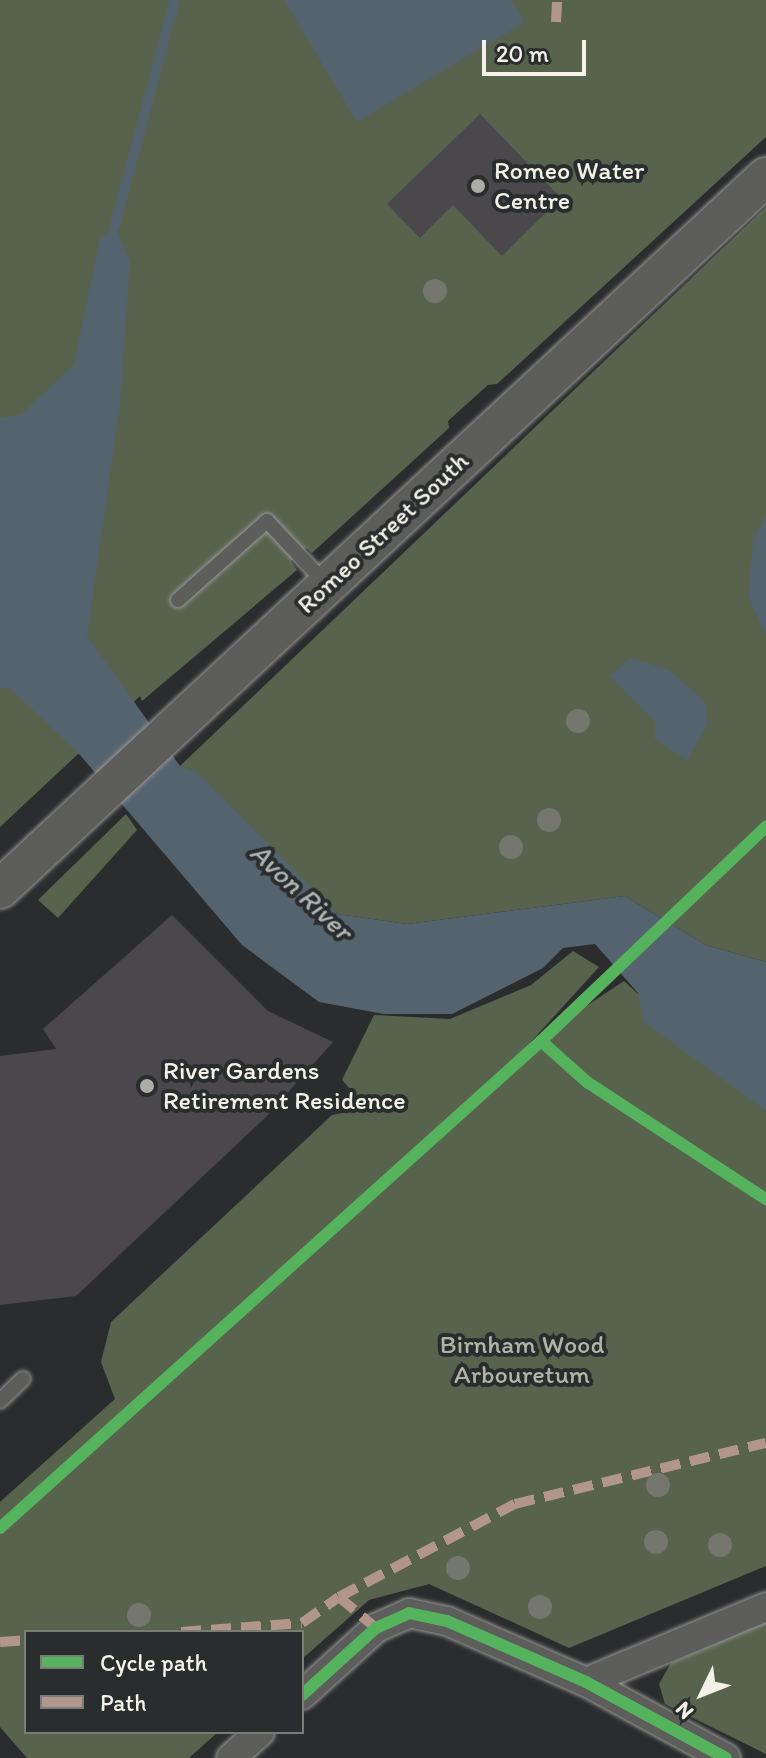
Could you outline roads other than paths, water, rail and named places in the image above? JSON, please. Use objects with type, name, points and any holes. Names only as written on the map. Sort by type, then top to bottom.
[{"type":"main road","name":"Romeo Street South","points":[[0,889],[766,177]]},
{"type":"street","points":[[586,1682],[766,1607]]},
{"type":"street","points":[[304,1693],[376,1628],[409,1613],[447,1621],[586,1682],[726,1758]]},
{"type":"street","points":[[231,1758],[258,1734]]},
{"type":"lane","points":[[178,600],[267,521],[327,585]]},
{"type":"lane","points":[[0,1401],[23,1379]]},
{"type":"water","points":[[284,0],[511,0],[525,22],[357,122]]},
{"type":"water","name":"Avon River","points":[[115,225],[130,262],[120,403],[87,636],[180,766],[199,774],[338,914],[407,924],[625,896],[706,945],[766,962],[766,1111],[644,1022],[638,993],[595,944],[563,948],[543,968],[452,1014],[384,1014],[319,1002],[242,945],[80,755],[11,689],[0,687],[0,418],[21,414],[74,365],[100,239]]},
{"type":"water","points":[[766,516],[766,634],[748,596],[754,537]]},
{"type":"water","points":[[631,658],[669,670],[706,703],[708,723],[687,760],[654,738],[656,723],[609,676]]},
{"type":"waterway","points":[[115,225],[175,0]]},
{"type":"place","name":"Romeo Water Centre","points":[[478,186]]},
{"type":"place","name":"River Gardens Retirement Residence","points":[[147,1086]]},
{"type":"park label","name":"Birnham Wood Arbouretum","points":[[522,1360]]}]
